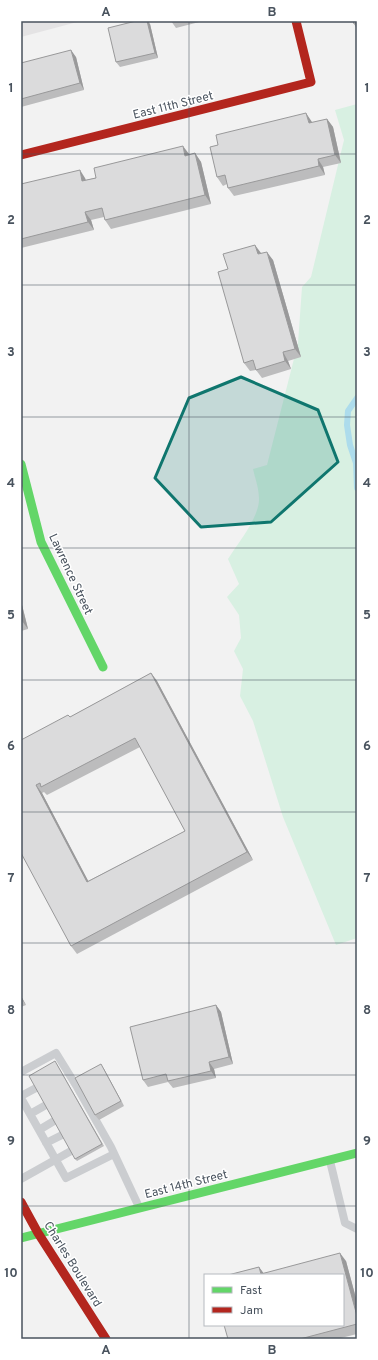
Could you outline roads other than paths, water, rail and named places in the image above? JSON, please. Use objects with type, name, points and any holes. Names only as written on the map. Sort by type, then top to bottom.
[{"type":"street","name":"East 11th Street","points":[[21,155],[311,82],[296,21]]},
{"type":"street","name":"Lawrence Street","points":[[21,464],[41,542],[103,667]]},
{"type":"street","name":"East 14th Street","points":[[21,1238],[357,1153]]},
{"type":"street","name":"Charles Boulevard","points":[[21,1202],[38,1233],[106,1339]]},
{"type":"lane","points":[[21,1072],[56,1053],[64,1072],[100,1134],[114,1154],[139,1208]]},
{"type":"lane","points":[[36,1088],[21,1097],[66,1178],[114,1154]]},
{"type":"lane","points":[[30,1114],[46,1105]]},
{"type":"lane","points":[[39,1130],[54,1121]]},
{"type":"lane","points":[[46,1143],[62,1135]]},
{"type":"lane","points":[[21,1179],[71,1151]]},
{"type":"lane","points":[[329,1160],[345,1223],[357,1229]]},
{"type":"waterway","points":[[357,398],[348,411],[347,425],[350,445],[356,463],[357,488]]}]
